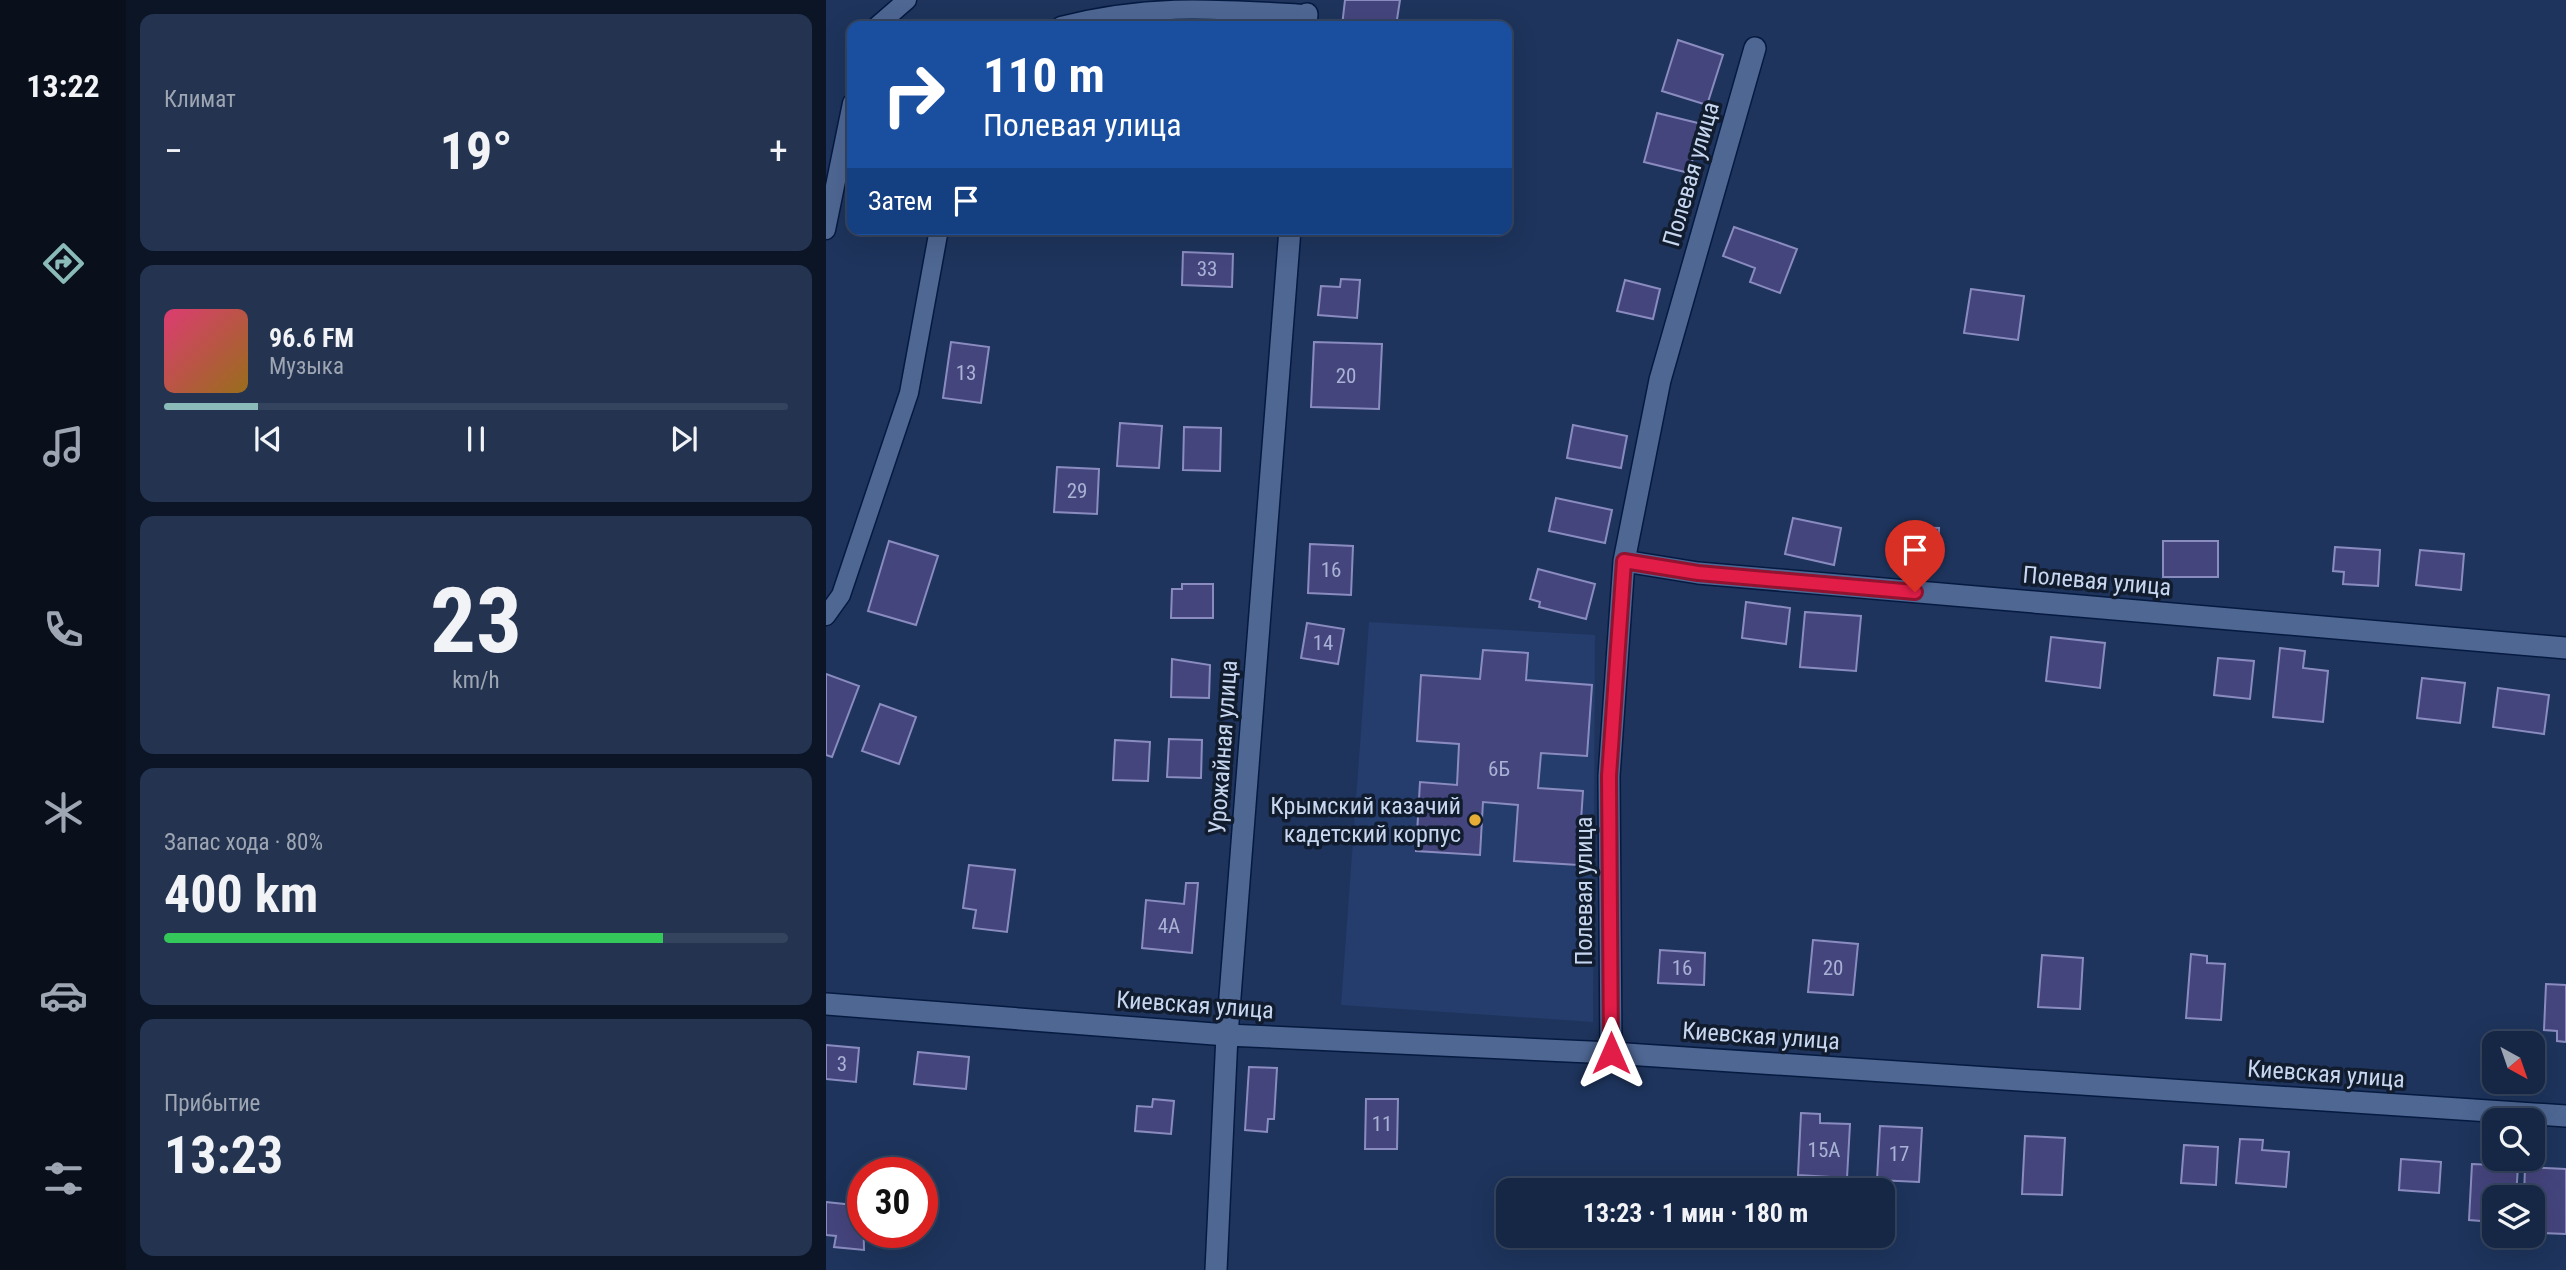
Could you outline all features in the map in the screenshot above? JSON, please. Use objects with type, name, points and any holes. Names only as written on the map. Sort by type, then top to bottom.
[{"type":"street","name":"Полевая улица","points":[[1611,1053],[1609,776],[1624,561],[1660,380],[1755,48]]},
{"type":"street","name":"Урожайная улица","points":[[1216,1270],[1227,1035],[1290,235]]},
{"type":"street","name":"Полевая улица","points":[[1624,561],[1698,573],[2566,648]]},
{"type":"street","name":"Киевская улица","points":[[826,1004],[1227,1035],[1611,1053],[2566,1116]]},
{"type":"lane","points":[[883,21],[906,0]]},
{"type":"lane","points":[[1080,21],[1111,13],[1183,8],[1307,20]]},
{"type":"lane","points":[[826,230],[847,127]]},
{"type":"lane","points":[[826,616],[841,595],[909,393],[938,235]]},
{"type":"shaded area","name":"Крымский казачий кадетский корпус","points":[[1369,622],[1595,635],[1593,1022],[1341,1005]]},
{"type":"building","points":[[1345,0],[1400,0],[1397,21],[1343,21]]},
{"type":"building","points":[[1678,40],[1723,55],[1707,105],[1662,91]]},
{"type":"building","points":[[1657,113],[1702,124],[1689,173],[1644,162]]},
{"type":"building","points":[[1734,227],[1797,249],[1780,293],[1750,282],[1755,268],[1723,256]]},
{"type":"building","points":[[1183,252],[1233,254],[1232,287],[1182,285]]},
{"type":"building","points":[[1341,279],[1360,280],[1357,318],[1318,315],[1321,286],[1340,287]]},
{"type":"building","points":[[1625,280],[1660,289],[1653,319],[1617,311]]},
{"type":"building","points":[[1971,289],[2024,296],[2018,340],[1964,333]]},
{"type":"building","points":[[951,342],[989,347],[981,403],[943,398]]},
{"type":"building","points":[[1314,342],[1382,344],[1379,409],[1311,407]]},
{"type":"building","points":[[1120,423],[1162,426],[1159,468],[1117,466]]},
{"type":"building","points":[[1573,425],[1627,436],[1621,468],[1567,458]]},
{"type":"building","points":[[1184,427],[1221,428],[1220,471],[1183,470]]},
{"type":"building","points":[[1057,467],[1099,469],[1097,514],[1054,512]]},
{"type":"building","points":[[1556,498],[1612,510],[1605,543],[1549,531]]},
{"type":"building","points":[[1793,518],[1841,528],[1834,565],[1785,554]]},
{"type":"building","points":[[1907,527],[1939,528],[1938,566],[1905,565]]},
{"type":"building","points":[[889,541],[938,556],[916,625],[868,611]]},
{"type":"building","points":[[2163,541],[2218,541],[2218,577],[2163,577]]},
{"type":"building","points":[[1310,544],[1353,546],[1351,595],[1308,593]]},
{"type":"building","points":[[2335,547],[2380,550],[2378,586],[2343,584],[2344,572],[2333,571]]},
{"type":"building","points":[[2420,550],[2464,554],[2461,590],[2416,585]]},
{"type":"building","points":[[1538,569],[1595,584],[1586,619],[1539,607],[1540,602],[1530,599]]},
{"type":"building","points":[[1182,584],[1213,584],[1213,618],[1171,618],[1172,589],[1182,589]]},
{"type":"building","points":[[1746,602],[1790,608],[1786,644],[1742,638]]},
{"type":"building","points":[[1805,612],[1861,616],[1856,671],[1800,667]]},
{"type":"building","points":[[1307,623],[1344,629],[1338,664],[1301,658]]},
{"type":"building","points":[[2051,637],[2105,643],[2100,688],[2046,681]]},
{"type":"building","points":[[2280,648],[2305,651],[2303,668],[2328,671],[2323,722],[2273,717]]},
{"type":"building","points":[[1483,650],[1528,653],[1526,680],[1592,685],[1587,756],[1541,753],[1538,788],[1583,791],[1578,865],[1514,861],[1518,805],[1483,802],[1480,855],[1416,851],[1420,782],[1457,785],[1459,744],[1417,741],[1421,675],[1480,679]]},
{"type":"building","points":[[2218,658],[2254,661],[2250,699],[2214,695]]},
{"type":"building","points":[[1172,659],[1210,665],[1209,698],[1171,697]]},
{"type":"building","points":[[826,674],[859,686],[832,757],[826,755]]},
{"type":"building","points":[[2422,678],[2465,683],[2460,723],[2417,718]]},
{"type":"building","points":[[2498,688],[2549,695],[2544,734],[2493,727]]},
{"type":"building","points":[[880,704],[916,717],[899,764],[862,751]]},
{"type":"building","points":[[1169,739],[1202,740],[1201,778],[1167,777]]},
{"type":"building","points":[[1115,740],[1150,742],[1148,781],[1113,780]]},
{"type":"building","points":[[969,865],[1015,870],[1007,932],[973,928],[976,910],[963,908]]},
{"type":"building","points":[[1186,883],[1198,883],[1192,953],[1142,948],[1146,900],[1184,904]]},
{"type":"building","points":[[1813,940],[1858,944],[1853,995],[1808,992]]},
{"type":"building","points":[[1660,950],[1705,953],[1704,985],[1658,983]]},
{"type":"building","points":[[2191,954],[2207,956],[2207,963],[2225,964],[2221,1020],[2186,1018]]},
{"type":"building","points":[[2042,955],[2083,958],[2080,1009],[2038,1007]]},
{"type":"building","points":[[2546,984],[2566,985],[2566,1042],[2557,1041],[2557,1031],[2544,1030]]},
{"type":"building","points":[[826,1045],[859,1048],[856,1082],[826,1079]]},
{"type":"building","points":[[918,1052],[969,1057],[966,1089],[914,1084]]},
{"type":"building","points":[[1249,1067],[1277,1068],[1274,1119],[1268,1119],[1267,1132],[1245,1130]]},
{"type":"building","points":[[1153,1099],[1174,1101],[1171,1134],[1135,1131],[1137,1106],[1152,1107]]},
{"type":"building","points":[[1366,1099],[1398,1099],[1397,1149],[1365,1149]]},
{"type":"building","points":[[1801,1113],[1820,1114],[1820,1123],[1850,1124],[1847,1178],[1798,1175]]},
{"type":"building","points":[[1880,1126],[1922,1128],[1919,1182],[1877,1178]]},
{"type":"building","points":[[2025,1136],[2065,1138],[2062,1195],[2022,1194]]},
{"type":"building","points":[[2240,1139],[2263,1140],[2262,1150],[2289,1152],[2286,1187],[2236,1183]]},
{"type":"building","points":[[2184,1145],[2218,1147],[2216,1185],[2181,1183]]},
{"type":"building","points":[[2401,1159],[2441,1162],[2439,1193],[2399,1190]]},
{"type":"building","points":[[2472,1164],[2482,1164],[2482,1171],[2518,1171],[2517,1185],[2482,1185],[2482,1221],[2469,1220]]},
{"type":"building","points":[[2566,1169],[2566,1234],[2545,1233],[2545,1185],[2524,1185],[2525,1171]]},
{"type":"building","points":[[826,1202],[847,1204],[847,1248],[864,1250],[834,1247],[836,1236],[826,1235]]},
{"type":"place","name":"Крымский казачий кадетский корпус","points":[[1475,820]]},
{"type":"route","points":[[1611,1053],[1609,776],[1624,561],[1698,573],[1915,592]]}]
